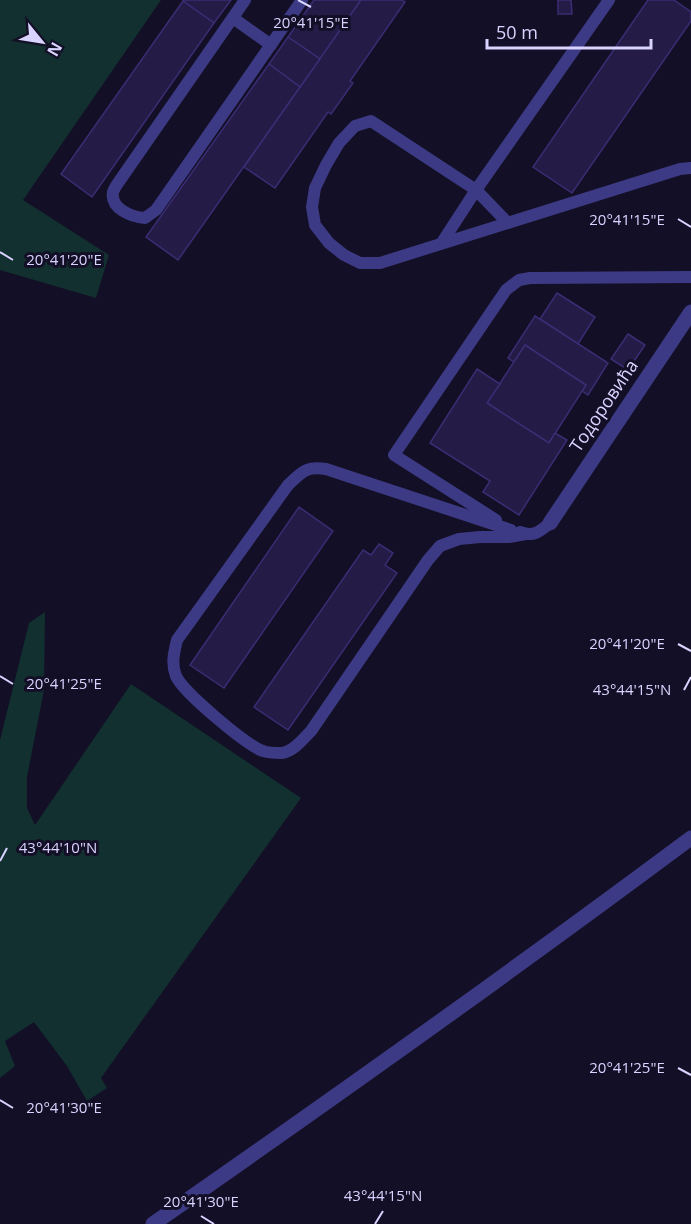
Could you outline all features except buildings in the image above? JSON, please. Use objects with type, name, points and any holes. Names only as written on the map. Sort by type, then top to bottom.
[{"type":"street","name":"Тодоровића","points":[[550,523],[691,312]]},
{"type":"street","points":[[153,1224],[369,1073],[691,838]]},
{"type":"lane","points":[[245,0],[118,183],[113,193],[114,202],[119,208],[135,217],[145,218],[156,210],[302,0]]},
{"type":"lane","points":[[441,244],[609,0]]},
{"type":"lane","points":[[233,18],[271,45]]},
{"type":"lane","points":[[508,223],[476,190],[371,121],[354,126],[339,143],[315,188],[312,207],[315,225],[329,243],[344,255],[360,262],[380,262],[441,244],[508,223],[680,169],[691,168]]},
{"type":"lane","points":[[511,530],[394,455],[506,290],[519,280],[530,278],[691,277]]},
{"type":"lane","points":[[526,534],[326,469],[313,467],[300,473],[288,484],[177,640],[172,660],[177,679],[191,696],[246,741],[265,752],[284,753],[300,744],[311,731],[428,560],[440,546],[459,539],[509,537],[538,533],[550,523]]},
{"type":"green space","points":[[0,0],[161,0],[23,200],[109,255],[96,298],[0,270]]},
{"type":"green space","points":[[45,612],[44,690],[27,777],[27,808],[35,825],[131,684],[301,798],[101,1078],[107,1088],[87,1101],[67,1066],[34,1022],[5,1041],[15,1066],[0,1078],[0,740],[29,623]]}]
